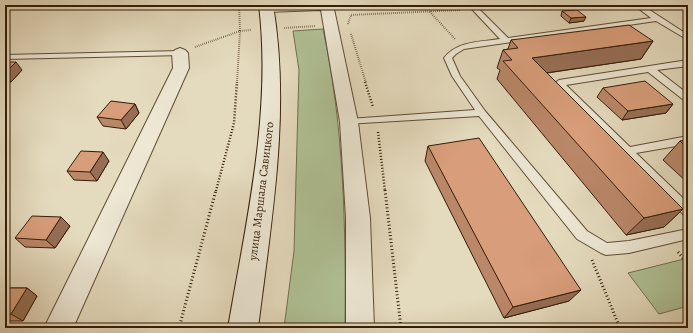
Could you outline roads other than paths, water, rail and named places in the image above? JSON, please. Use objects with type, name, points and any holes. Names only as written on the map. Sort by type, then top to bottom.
[{"type":"street","points":[[338,5],[333,15],[349,122],[358,218],[360,328]]},
{"type":"street","points":[[266,6],[333,15]]},
{"type":"street","name":"улица Маршала Савицкого","points":[[243,328],[269,143],[271,68],[270,28],[266,6]]},
{"type":"street","points":[[58,328],[181,68],[180,53]]},
{"type":"lane","points":[[636,5],[688,38]]},
{"type":"lane","points":[[473,8],[506,41]]},
{"type":"lane","points":[[657,19],[462,47],[453,52],[448,58],[456,76],[482,113],[582,234],[606,249],[629,247],[688,234]]},
{"type":"lane","points":[[5,57],[180,53]]},
{"type":"lane","points":[[688,63],[648,68],[560,83],[688,211]]},
{"type":"lane","points":[[648,68],[688,99]]},
{"type":"lane","points":[[349,122],[482,113]]},
{"type":"lane","points":[[628,151],[688,140]]}]
